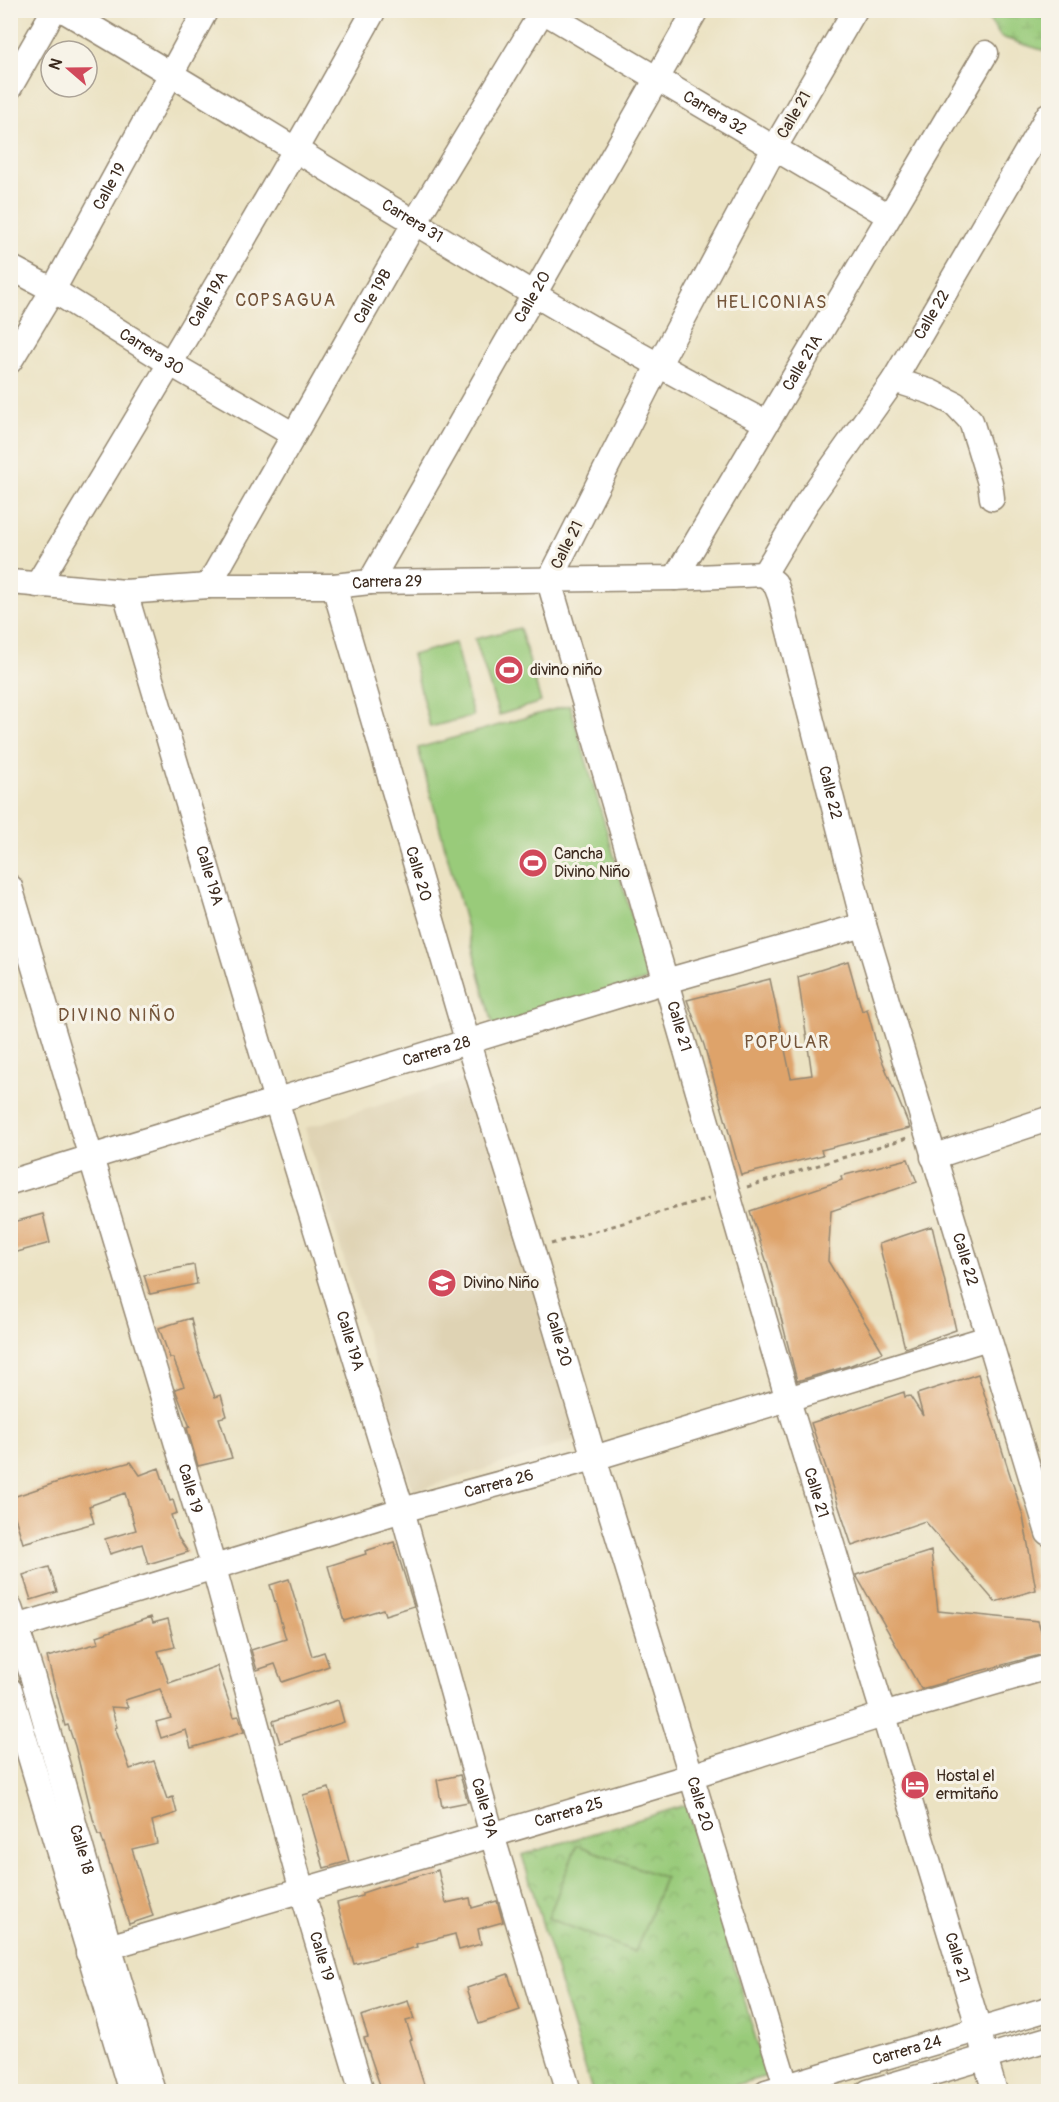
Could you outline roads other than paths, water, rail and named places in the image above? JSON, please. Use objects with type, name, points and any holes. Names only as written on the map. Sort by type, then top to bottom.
[{"type":"street","points":[[10,87],[54,10]]},
{"type":"street","name":"Carrera 31","points":[[63,10],[534,294],[658,366],[766,423]]},
{"type":"street","name":"Calle 19","points":[[10,361],[53,290],[206,10]]},
{"type":"street","name":"Calle 19A","points":[[37,585],[171,364],[296,151],[374,10]]},
{"type":"street","name":"Calle 20","points":[[370,582],[696,10]]},
{"type":"street","name":"Calle 21","points":[[855,10],[775,147],[658,366],[549,581],[788,1400],[979,2030],[984,2058],[995,2091]]},
{"type":"street","name":"Carrera 32","points":[[542,11],[889,216]]},
{"type":"street","name":"Calle 19B","points":[[208,586],[415,222],[542,11]]},
{"type":"street","name":"Calle 21A","points":[[675,578],[986,53]]},
{"type":"street","name":"Calle 22","points":[[1048,115],[894,380],[806,504],[764,574],[775,583],[780,596],[864,925],[1048,1533]]},
{"type":"street","name":"Carrera 30","points":[[10,267],[53,290],[171,364],[294,435]]},
{"type":"street","points":[[894,380],[931,392],[955,404],[971,421],[992,498]]},
{"type":"street","name":"Carrera 29","points":[[10,582],[125,592],[208,586],[334,586],[370,582],[549,581],[764,574]]},
{"type":"street","name":"Calle 20","points":[[334,586],[468,1043],[691,1776],[780,2090]]},
{"type":"street","name":"Calle 19A","points":[[125,592],[276,1100],[402,1510],[492,1835],[569,2091]]},
{"type":"street","name":"Calle 19","points":[[10,887],[214,1568],[302,1891],[363,2091]]},
{"type":"street","name":"Carrera 28","points":[[10,1182],[666,981],[864,925]]},
{"type":"street","points":[[933,1157],[1048,1119]]},
{"type":"street","name":"Carrera 26","points":[[12,1621],[214,1568],[402,1510],[594,1458],[988,1338]]},
{"type":"street","name":"Calle 18","points":[[12,1621],[32,1675],[131,2091]]},
{"type":"street","name":"Carrera 25","points":[[99,1950],[691,1776],[882,1715],[1048,1667]]},
{"type":"street","name":"Calle 18","points":[[10,1690],[99,1950],[153,2091]]},
{"type":"street","name":"Carrera 24","points":[[780,2090],[1048,2009]]},
{"type":"street","name":"Carrera 24","points":[[868,2091],[1048,2039]]},
{"type":"place","name":"divino niño","points":[[509,670]]},
{"type":"place","name":"Cancha Divino Niño","points":[[533,863]]},
{"type":"place","name":"Divino Niño","points":[[442,1283]]},
{"type":"place","name":"Hostal el ermitaño","points":[[915,1785]]},
{"type":"district","name":"COPSAGUA","points":[[286,300]]},
{"type":"district","name":"HELICONIAS","points":[[772,302]]},
{"type":"district","name":"DIVINO NIÑO","points":[[117,1015]]},
{"type":"district","name":"POPULAR","points":[[787,1042]]}]
